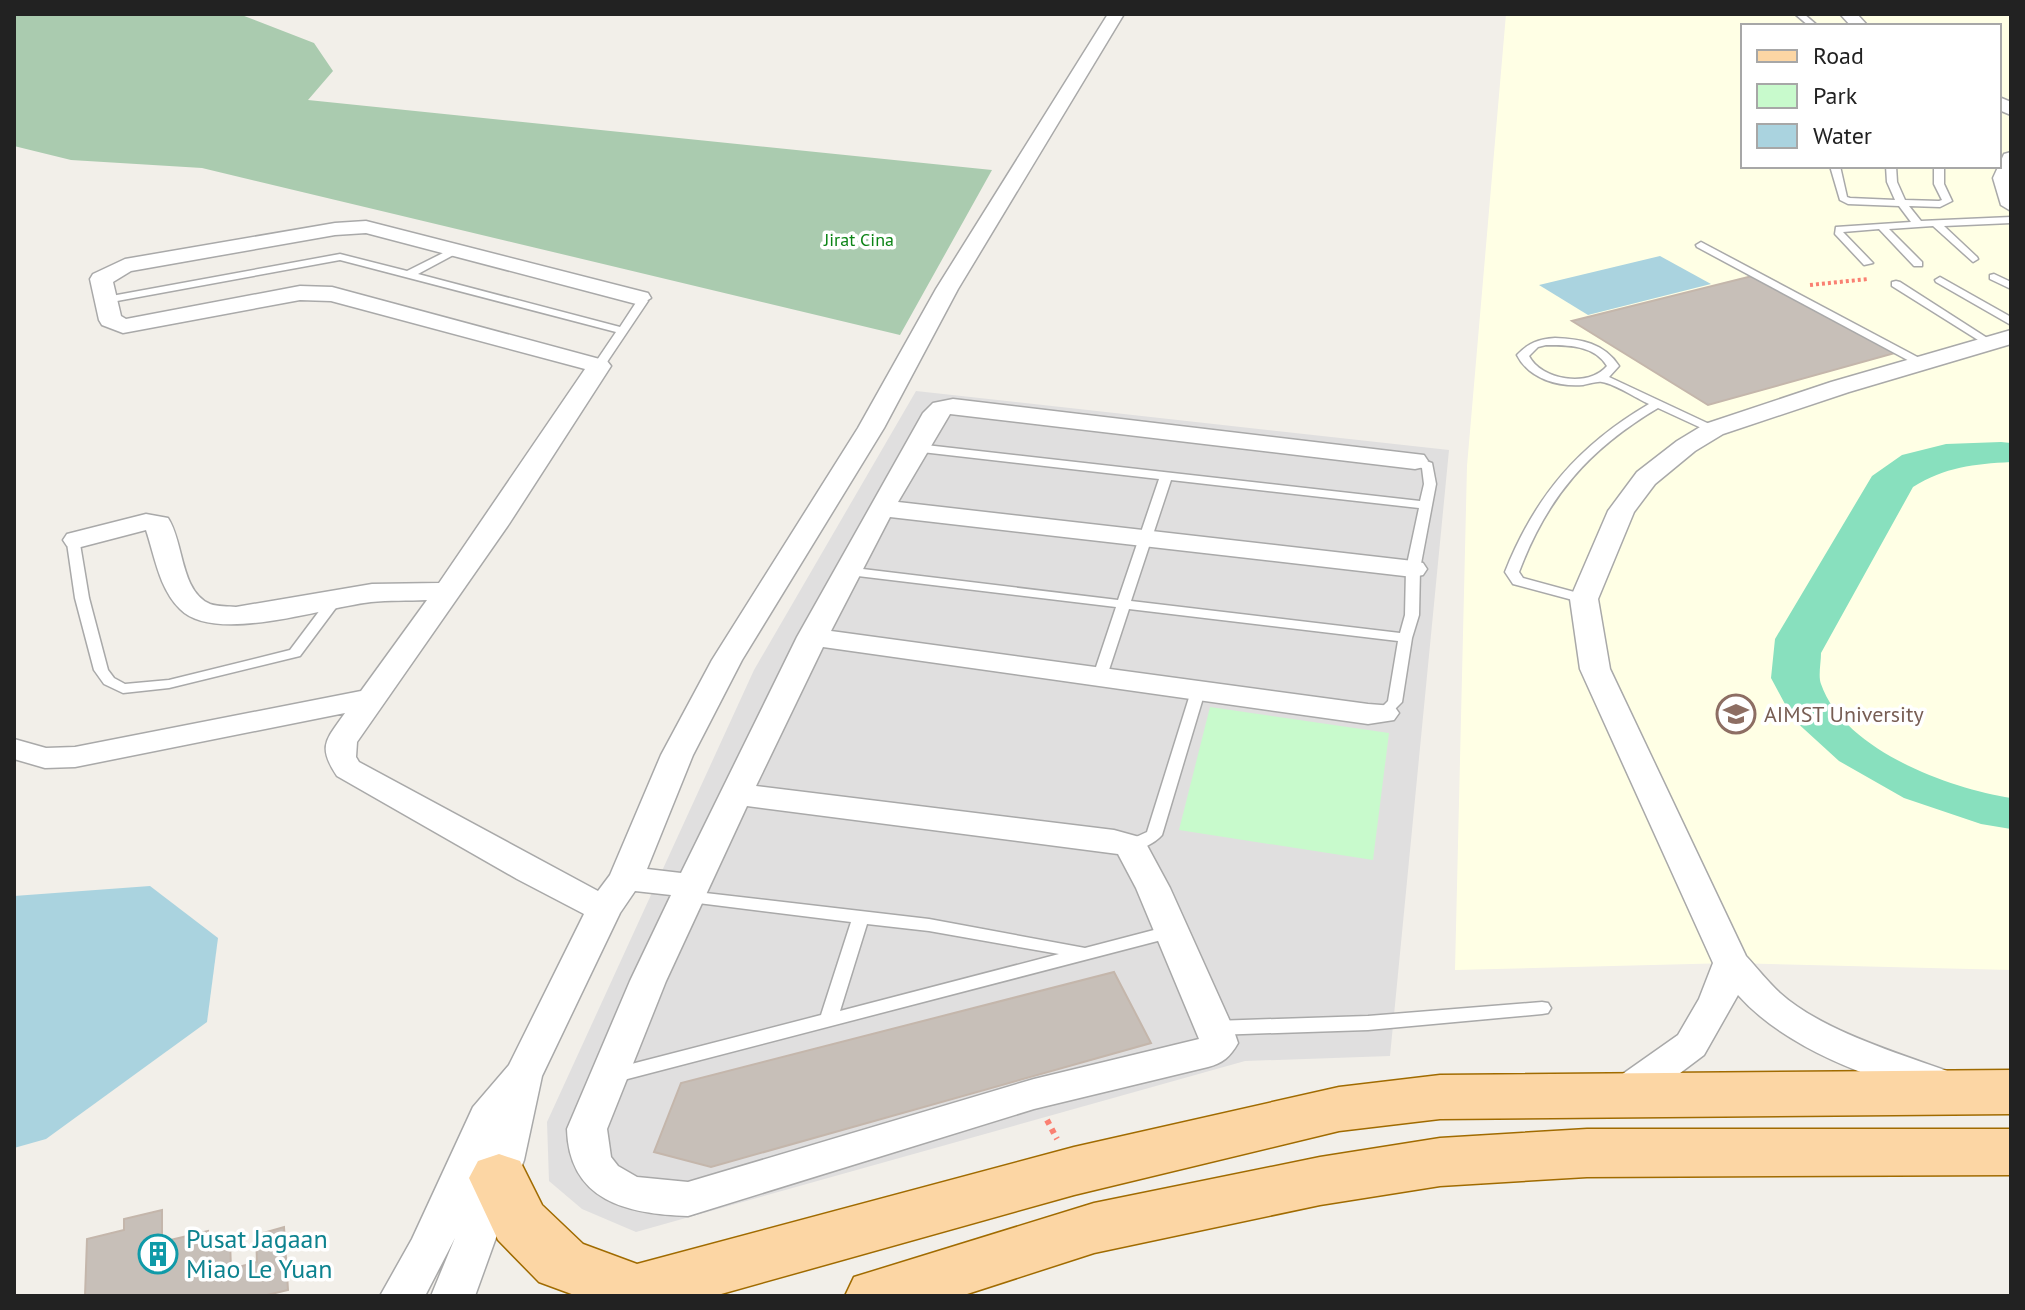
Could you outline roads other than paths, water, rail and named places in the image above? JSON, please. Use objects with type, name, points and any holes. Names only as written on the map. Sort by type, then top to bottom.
[{"type":"main road","points":[[499,1178],[520,1222],[561,1263],[627,1294],[1074,1171],[1339,1109],[1440,1097],[1987,1092]]},
{"type":"main road","points":[[877,1296],[1094,1228],[1320,1181],[1440,1162],[1587,1153],[2011,1152]]},
{"type":"street","points":[[402,1296],[430,1247],[487,1118],[524,1074],[604,909],[626,878],[677,755],[727,660],[871,428],[970,250],[1116,14]]},
{"type":"street","points":[[2011,158],[2003,178],[2011,205]]},
{"type":"street","points":[[604,909],[529,871],[348,769],[340,757],[341,742],[369,699],[531,471],[599,366],[332,294],[300,293],[123,326],[110,320],[101,279],[125,266],[335,229],[366,227],[640,298]]},
{"type":"street","points":[[1987,1092],[1866,1057],[1811,1031],[1768,1004],[1731,963],[1595,669],[1584,599],[1600,556],[1629,500],[1656,470],[1686,446],[1714,429],[1919,362],[2001,340]]},
{"type":"street","points":[[738,794],[1114,841],[1131,846],[1173,931],[1214,1028],[1219,1043],[1208,1053],[1034,1094],[688,1199],[651,1199],[619,1188],[594,1169],[585,1151],[587,1129],[608,1077],[690,892],[812,637],[935,413],[953,406],[1415,461]]},
{"type":"street","points":[[882,508],[1413,569]]},
{"type":"street","points":[[77,540],[146,522],[158,524],[181,591],[199,610],[216,614],[236,616],[337,597],[445,591]]},
{"type":"street","points":[[812,637],[1199,688],[1368,714],[1383,713]]},
{"type":"street","points":[[14,749],[45,758],[75,757],[369,699]]},
{"type":"street","points":[[626,878],[690,892]]},
{"type":"street","points":[[1621,1096],[1691,1045],[1717,1001],[1731,963]]},
{"type":"street","points":[[453,1296],[499,1178],[517,1116],[524,1074]]},
{"type":"lane","points":[[1836,168],[1843,198],[1848,201],[1940,204],[1947,201],[1939,184],[1939,168]]},
{"type":"lane","points":[[1891,168],[1890,175],[1899,202],[1918,224]]},
{"type":"lane","points":[[1868,263],[1838,232],[1844,227],[2011,220]]},
{"type":"lane","points":[[1936,224],[1973,259]]},
{"type":"lane","points":[[1880,225],[1918,264]]},
{"type":"lane","points":[[1701,245],[1919,362]]},
{"type":"lane","points":[[410,274],[455,250]]},
{"type":"lane","points":[[106,300],[340,257],[624,331]]},
{"type":"lane","points":[[1994,277],[2011,286]]},
{"type":"lane","points":[[1940,280],[2011,322]]},
{"type":"lane","points":[[1896,284],[2001,340]]},
{"type":"lane","points":[[599,366],[643,301],[640,298]]},
{"type":"lane","points":[[1602,378],[1610,373],[1613,366],[1610,359],[1590,347],[1546,342],[1534,345],[1523,355],[1529,368],[1550,378],[1578,382],[1602,378],[1714,429]]},
{"type":"lane","points":[[1584,599],[1518,581],[1512,572],[1516,558],[1562,479],[1605,436],[1658,403]]},
{"type":"lane","points":[[917,448],[1165,479],[1425,505]]},
{"type":"lane","points":[[1383,713],[1395,702],[1413,605],[1413,569],[1430,472],[1425,464],[1415,461]]},
{"type":"lane","points":[[1100,676],[1165,479]]},
{"type":"lane","points":[[77,540],[73,543],[82,598],[101,670],[109,681],[123,689],[169,684],[295,653],[337,597]]},
{"type":"lane","points":[[846,571],[1405,638]]},
{"type":"lane","points":[[1131,846],[1154,835],[1199,688]]},
{"type":"lane","points":[[690,892],[860,918],[929,925],[1085,953]]},
{"type":"lane","points":[[828,1021],[860,918]]},
{"type":"lane","points":[[608,1077],[1173,931]]},
{"type":"lane","points":[[1214,1028],[1368,1023],[1542,1008]]},
{"type":"water","points":[[1660,256],[1711,284],[1588,315],[1539,285]]},
{"type":"water","points":[[150,886],[218,938],[207,1022],[46,1139],[14,1148],[14,896]]},
{"type":"place","name":"AIMST University","points":[[1736,714]]},
{"type":"place","name":"Pusat Jagaan Miao Le Yuan","points":[[158,1254]]},
{"type":"park label","name":"Jirat Cina","points":[[859,240]]}]
